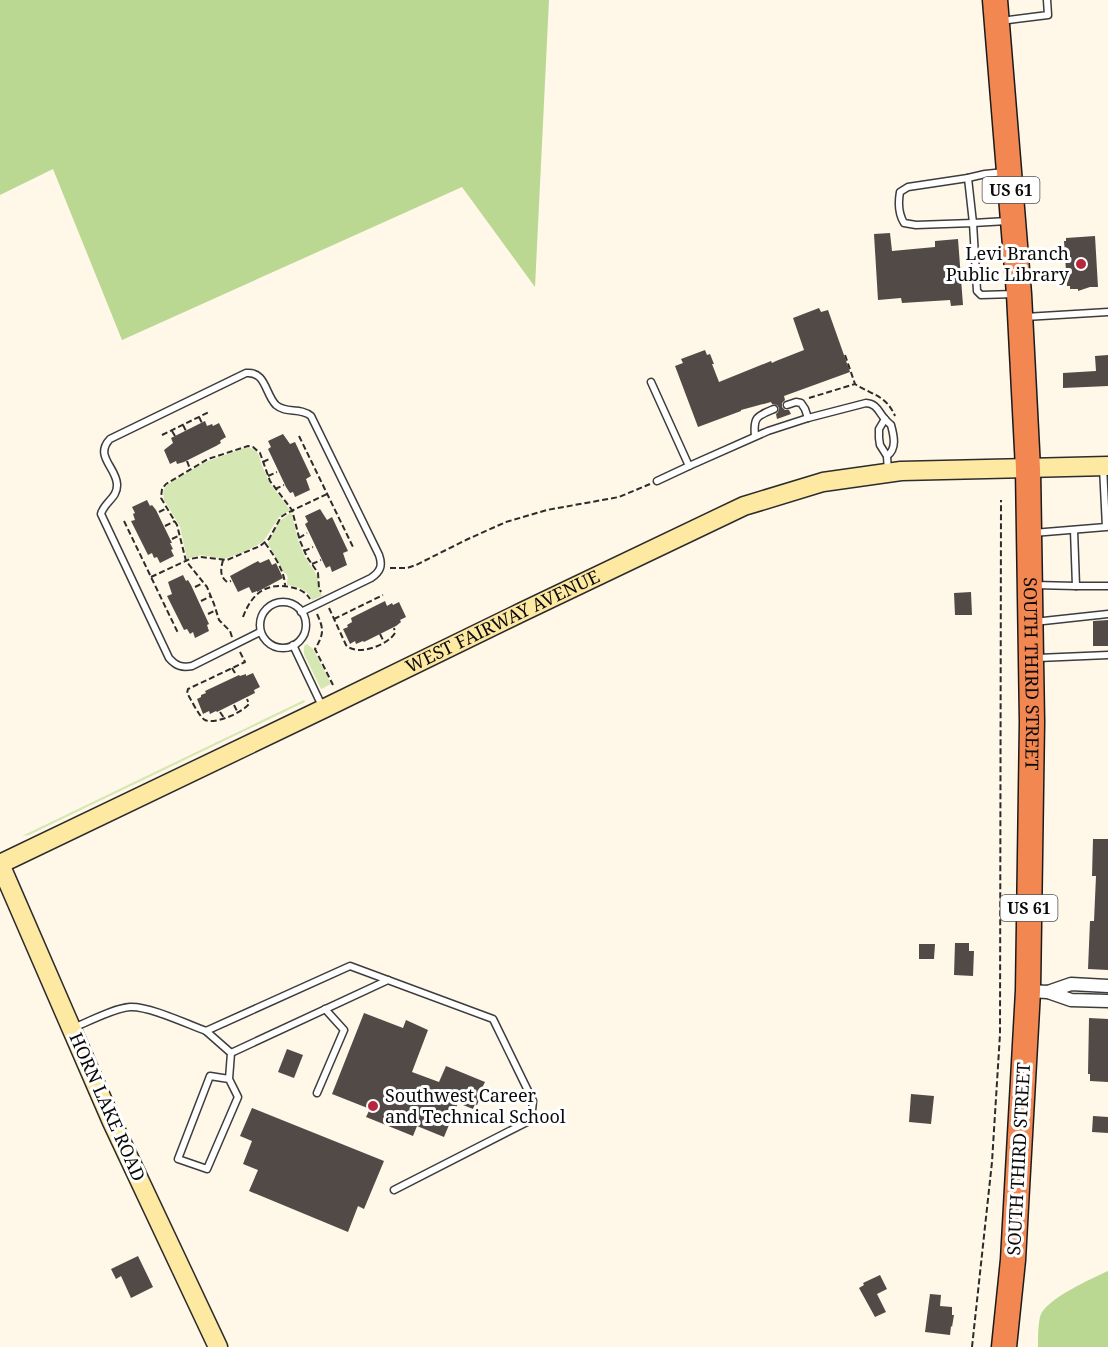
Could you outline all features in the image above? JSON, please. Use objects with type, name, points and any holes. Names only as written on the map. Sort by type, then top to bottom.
[{"type":"highway","name":"SOUTH THIRD STREET","points":[[996,11],[1013,220],[1028,469],[1038,992],[1005,1347]]},
{"type":"street","name":"WEST FAIRWAY AVENUE","points":[[0,864],[744,506],[887,464],[1028,469],[1106,466]]},
{"type":"street","name":"HORN LAKE ROAD","points":[[0,864],[112,1122],[218,1347]]},
{"type":"street","points":[[1038,992],[1071,984],[1108,986]]},
{"type":"street","points":[[1038,992],[1071,1000],[1108,1002]]},
{"type":"lane","points":[[996,11],[1048,15],[1047,0]]},
{"type":"lane","points":[[1009,172],[908,187],[900,192],[898,201],[900,217],[904,223],[916,225],[1013,220]]},
{"type":"lane","points":[[968,178],[974,223],[977,291],[981,295],[1019,306],[1108,312]]},
{"type":"lane","points":[[261,632],[192,666],[181,667],[172,662],[102,518],[102,510],[113,497],[117,486],[104,453],[104,447],[110,439],[246,373],[254,373],[261,379],[276,405],[286,411],[304,411],[311,416],[379,555],[381,566],[371,578],[301,612]]},
{"type":"lane","points":[[651,382],[689,466]]},
{"type":"lane","points":[[787,405],[801,403],[807,418]]},
{"type":"lane","points":[[657,481],[755,436],[807,418],[868,403],[877,407],[892,427],[894,448],[887,464]]},
{"type":"lane","points":[[755,436],[756,419],[774,409]]},
{"type":"lane","points":[[885,419],[879,429],[879,438],[887,464]]},
{"type":"lane","points":[[1029,533],[1107,527],[1106,466]]},
{"type":"lane","points":[[1074,530],[1076,586]]},
{"type":"lane","points":[[1030,585],[1108,586]]},
{"type":"lane","points":[[282,603],[290,604],[301,612],[304,619],[305,630],[293,645],[283,648],[273,646],[265,640],[261,632],[262,616],[272,606],[282,603]]},
{"type":"lane","points":[[1030,622],[1108,614]]},
{"type":"lane","points":[[293,645],[323,709]]},
{"type":"lane","points":[[1031,659],[1108,655]]},
{"type":"lane","points":[[206,1031],[350,966],[493,1019],[533,1101],[531,1120],[394,1190]]},
{"type":"lane","points":[[231,1053],[388,980]]},
{"type":"lane","points":[[72,1029],[119,1010],[130,1007],[145,1009],[206,1031],[231,1053]]},
{"type":"lane","points":[[317,1093],[344,1030],[325,1009]]},
{"type":"lane","points":[[229,1079],[210,1076],[178,1159],[207,1169],[238,1097],[229,1079],[231,1053]]},
{"type":"path","points":[[806,398],[855,384],[845,354]]},
{"type":"path","points":[[162,435],[209,412]]},
{"type":"path","points":[[199,417],[202,423]]},
{"type":"path","points":[[188,423],[191,428]]},
{"type":"path","points":[[183,425],[186,431]]},
{"type":"path","points":[[172,431],[175,436]]},
{"type":"path","points":[[299,436],[354,549]]},
{"type":"path","points":[[298,445],[303,443]]},
{"type":"path","points":[[233,638],[230,631],[221,623],[204,583],[186,561],[175,521],[161,498],[162,489],[166,484],[203,461],[248,446],[260,453],[275,489],[292,510],[299,538],[319,576],[323,594]]},
{"type":"path","points":[[214,449],[217,455]]},
{"type":"path","points":[[303,456],[308,453]]},
{"type":"path","points":[[200,455],[203,461]]},
{"type":"path","points":[[262,462],[271,458]]},
{"type":"path","points":[[306,462],[311,459]]},
{"type":"path","points":[[187,461],[190,469]]},
{"type":"path","points":[[310,472],[316,470]]},
{"type":"path","points":[[268,476],[277,472]]},
{"type":"path","points":[[381,566],[395,569],[407,568],[506,522],[547,510],[619,497],[657,481]]},
{"type":"path","points":[[275,489],[284,485]]},
{"type":"path","points":[[151,577],[186,561],[201,557],[223,560],[236,557],[265,543],[281,517],[327,494]]},
{"type":"path","points":[[972,1347],[992,1162],[1000,1034],[1001,500]]},
{"type":"path","points":[[159,512],[167,508]]},
{"type":"path","points":[[334,520],[339,518]]},
{"type":"path","points":[[124,520],[178,633]]},
{"type":"path","points":[[165,526],[175,521]]},
{"type":"path","points":[[339,531],[344,528]]},
{"type":"path","points":[[299,538],[307,533]]},
{"type":"path","points":[[342,537],[347,534]]},
{"type":"path","points":[[172,539],[180,535]]},
{"type":"path","points":[[265,543],[284,576],[285,586]]},
{"type":"path","points":[[347,547],[352,545]]},
{"type":"path","points":[[304,551],[313,547]]},
{"type":"path","points":[[223,560],[222,577],[227,582],[231,581]]},
{"type":"path","points":[[312,564],[321,560]]},
{"type":"path","points":[[195,587],[204,583]]},
{"type":"path","points":[[243,617],[250,602],[259,593],[272,586],[279,585],[304,591],[310,600]]},
{"type":"path","points":[[334,619],[383,595]]},
{"type":"path","points":[[201,601],[211,596]]},
{"type":"path","points":[[379,597],[381,602]]},
{"type":"path","points":[[368,602],[371,608]]},
{"type":"path","points":[[363,605],[365,610]]},
{"type":"path","points":[[329,608],[346,645],[350,648],[359,650],[384,642],[394,636],[394,628]]},
{"type":"path","points":[[208,614],[216,610]]},
{"type":"path","points":[[352,610],[354,615]]},
{"type":"path","points":[[317,614],[323,629],[315,649],[333,685]]},
{"type":"path","points":[[380,634],[384,642]]},
{"type":"path","points":[[367,641],[370,648]]},
{"type":"path","points":[[240,652],[245,662],[188,689],[187,693],[204,720],[209,722],[238,713],[247,707],[248,699]]},
{"type":"path","points":[[232,668],[235,673]]},
{"type":"path","points":[[222,673],[224,678]]},
{"type":"path","points":[[216,675],[219,680]]},
{"type":"path","points":[[205,681],[207,686]]},
{"type":"path","points":[[234,705],[238,713]]},
{"type":"path","points":[[220,711],[224,718]]},
{"type":"green space","points":[[0,0],[549,0],[535,287],[462,187],[122,340],[53,169],[0,195]]},
{"type":"green space","points":[[244,448],[251,448],[257,452],[271,485],[290,510],[279,517],[263,542],[242,553],[223,559],[201,555],[187,559],[180,527],[164,500],[163,491],[167,485],[203,463]]},
{"type":"green space","points":[[291,512],[299,543],[318,577],[322,596],[312,600],[302,589],[287,585],[286,573],[268,544],[278,523]]},
{"type":"green space","points":[[307,644],[313,649],[331,684],[321,689],[304,654],[304,646]]},
{"type":"green space","points":[[304,700],[305,702],[29,835],[22,836]]},
{"type":"green space","points":[[1108,1271],[1108,1347],[1038,1347],[1040,1317],[1046,1308],[1072,1289]]},
{"type":"building","points":[[890,233],[892,251],[935,247],[935,241],[958,239],[963,305],[951,306],[950,300],[902,303],[901,298],[878,300],[874,234]]},
{"type":"building","name":"Levi Branch Public Library","points":[[1095,236],[1098,287],[1078,291],[1078,289],[1070,289],[1070,286],[1067,286],[1064,241],[1066,238]]},
{"type":"building","points":[[819,308],[821,312],[828,310],[850,372],[784,396],[782,407],[789,410],[791,414],[777,419],[776,414],[779,408],[771,402],[741,410],[698,427],[675,366],[683,363],[681,359],[705,350],[707,355],[710,354],[719,382],[771,361],[772,363],[804,350],[793,318]]},
{"type":"building","points":[[1108,355],[1108,386],[1063,388],[1063,373],[1096,371],[1095,356]]},
{"type":"building","points":[[205,421],[207,426],[219,423],[226,437],[216,446],[184,462],[177,464],[176,461],[170,464],[164,450],[173,443],[171,438]]},
{"type":"building","points":[[283,434],[290,444],[295,442],[311,476],[306,479],[310,490],[295,497],[293,492],[290,493],[286,487],[268,449],[271,447],[268,441]]},
{"type":"building","points":[[147,500],[156,510],[172,543],[170,543],[173,549],[171,550],[174,556],[160,563],[152,553],[148,555],[131,521],[135,520],[132,507]]},
{"type":"building","points":[[320,509],[327,520],[332,517],[348,551],[343,553],[347,565],[332,572],[330,566],[326,568],[305,524],[308,522],[305,516]]},
{"type":"building","points":[[269,559],[272,565],[276,563],[283,578],[257,592],[252,593],[249,587],[238,592],[230,576],[258,561],[260,563]]},
{"type":"building","points":[[183,575],[191,585],[209,624],[207,625],[209,631],[195,638],[193,632],[190,634],[187,629],[184,630],[167,596],[172,594],[168,582]]},
{"type":"building","points":[[971,592],[972,615],[955,615],[954,593]]},
{"type":"building","points":[[385,601],[387,606],[399,602],[406,617],[396,626],[364,642],[356,644],[355,641],[350,644],[343,629],[352,622],[351,618]]},
{"type":"building","points":[[1108,620],[1108,646],[1093,646],[1093,621]]},
{"type":"building","points":[[253,673],[260,687],[254,690],[255,693],[217,712],[210,714],[209,711],[203,714],[197,699],[206,693],[205,691],[239,675],[246,674],[246,676]]},
{"type":"building","points":[[1093,839],[1108,839],[1108,970],[1088,969],[1090,921],[1094,921],[1096,876],[1092,876]]},
{"type":"building","points":[[955,943],[969,943],[969,951],[974,951],[973,976],[954,975]]},
{"type":"building","points":[[919,944],[935,944],[934,959],[919,959]]},
{"type":"building","points":[[364,1013],[403,1028],[406,1020],[428,1030],[412,1072],[439,1082],[446,1066],[485,1082],[477,1105],[475,1104],[473,1109],[458,1103],[444,1137],[417,1126],[413,1136],[366,1117],[370,1109],[332,1094]]},
{"type":"building","points":[[1089,1018],[1108,1019],[1108,1082],[1090,1081],[1090,1074],[1088,1074]]},
{"type":"building","points":[[287,1049],[303,1055],[294,1078],[278,1072]]},
{"type":"building","points":[[911,1094],[934,1096],[931,1124],[909,1122]]},
{"type":"building","points":[[252,1108],[384,1161],[364,1209],[358,1206],[348,1232],[249,1191],[258,1170],[243,1164],[252,1141],[240,1136]]},
{"type":"building","points":[[1093,1116],[1108,1117],[1108,1133],[1092,1132]]},
{"type":"building","points":[[138,1256],[153,1287],[131,1298],[121,1276],[116,1279],[111,1269]]},
{"type":"building","points":[[880,1275],[887,1289],[877,1294],[886,1312],[875,1317],[859,1288],[864,1285],[863,1283]]},
{"type":"building","points":[[930,1294],[941,1295],[940,1306],[952,1307],[952,1315],[954,1315],[950,1335],[925,1332]]},
{"type":"place","name":"Levi Branch Public Library","points":[[1081,264]]},
{"type":"place","name":"Southwest Career and Technical School","points":[[373,1106]]}]
